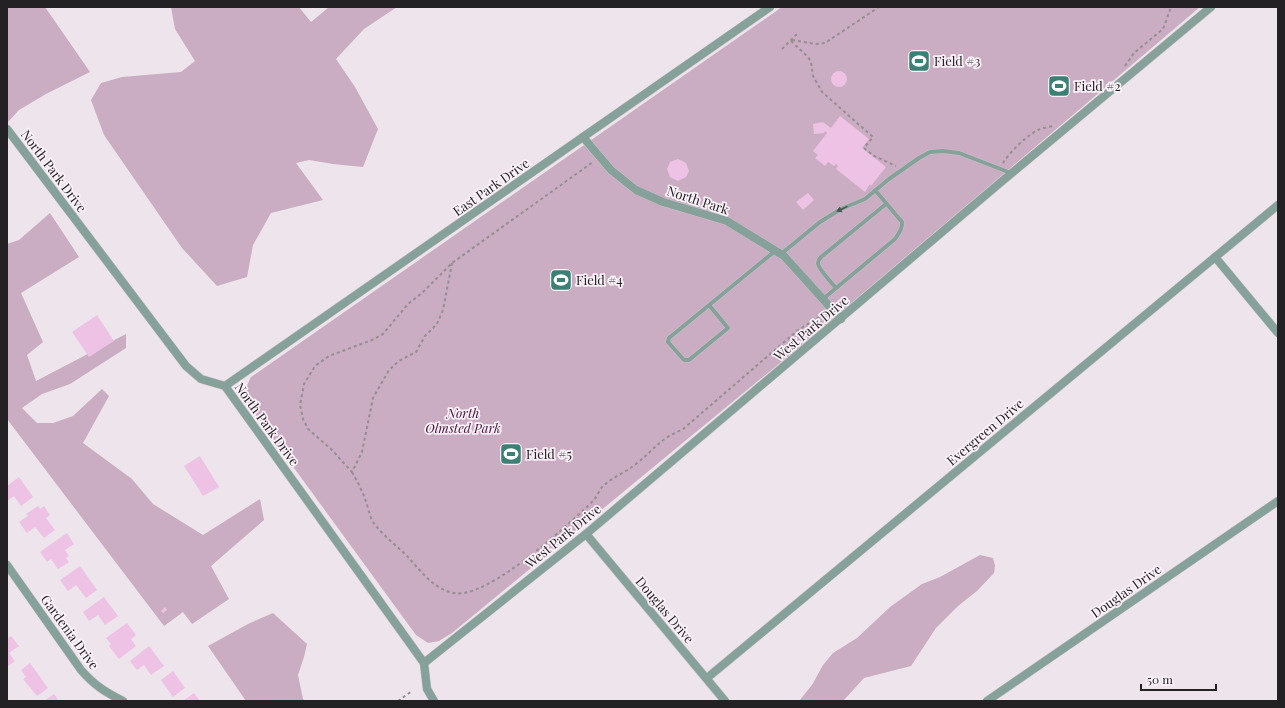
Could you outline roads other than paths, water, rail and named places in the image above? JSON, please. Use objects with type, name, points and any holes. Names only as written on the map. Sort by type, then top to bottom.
[{"type":"street","name":"East Park Drive","points":[[225,386],[770,7]]},
{"type":"street","name":"West Park Drive","points":[[424,663],[586,534],[1212,7]]},
{"type":"street","name":"North Park Drive","points":[[7,129],[186,366],[201,379],[225,386],[424,663]]},
{"type":"street","name":"North Park","points":[[583,137],[611,170],[636,190],[663,202],[727,221],[778,252],[841,319]]},
{"type":"street","name":"Evergreen Drive","points":[[707,678],[1278,205]]},
{"type":"street","points":[[1215,257],[1278,333]]},
{"type":"street","name":"Douglas Drive","points":[[988,701],[1278,501]]},
{"type":"street","name":"Douglas Drive","points":[[586,534],[725,701]]},
{"type":"street","name":"Gardenia Drive","points":[[7,566],[81,670],[103,691],[123,701]]},
{"type":"street","points":[[424,663],[426,689],[434,701]]},
{"type":"lane","points":[[709,305],[728,328],[689,360],[684,360],[668,342],[669,338],[709,305],[778,252],[841,209],[865,199],[919,158],[930,152],[943,151],[959,153],[1012,174]]},
{"type":"lane","points":[[823,299],[895,239],[900,231],[902,222],[875,190]]},
{"type":"lane","points":[[836,288],[818,265],[818,261],[886,204]]},
{"type":"place","name":"Field #3","points":[[919,61]]},
{"type":"place","name":"Field #2","points":[[1059,86]]},
{"type":"place","name":"Field #4","points":[[561,280]]},
{"type":"place","name":"Field #5","points":[[511,454]]},
{"type":"park label","name":"North Olmsted Park","points":[[463,420]]}]
